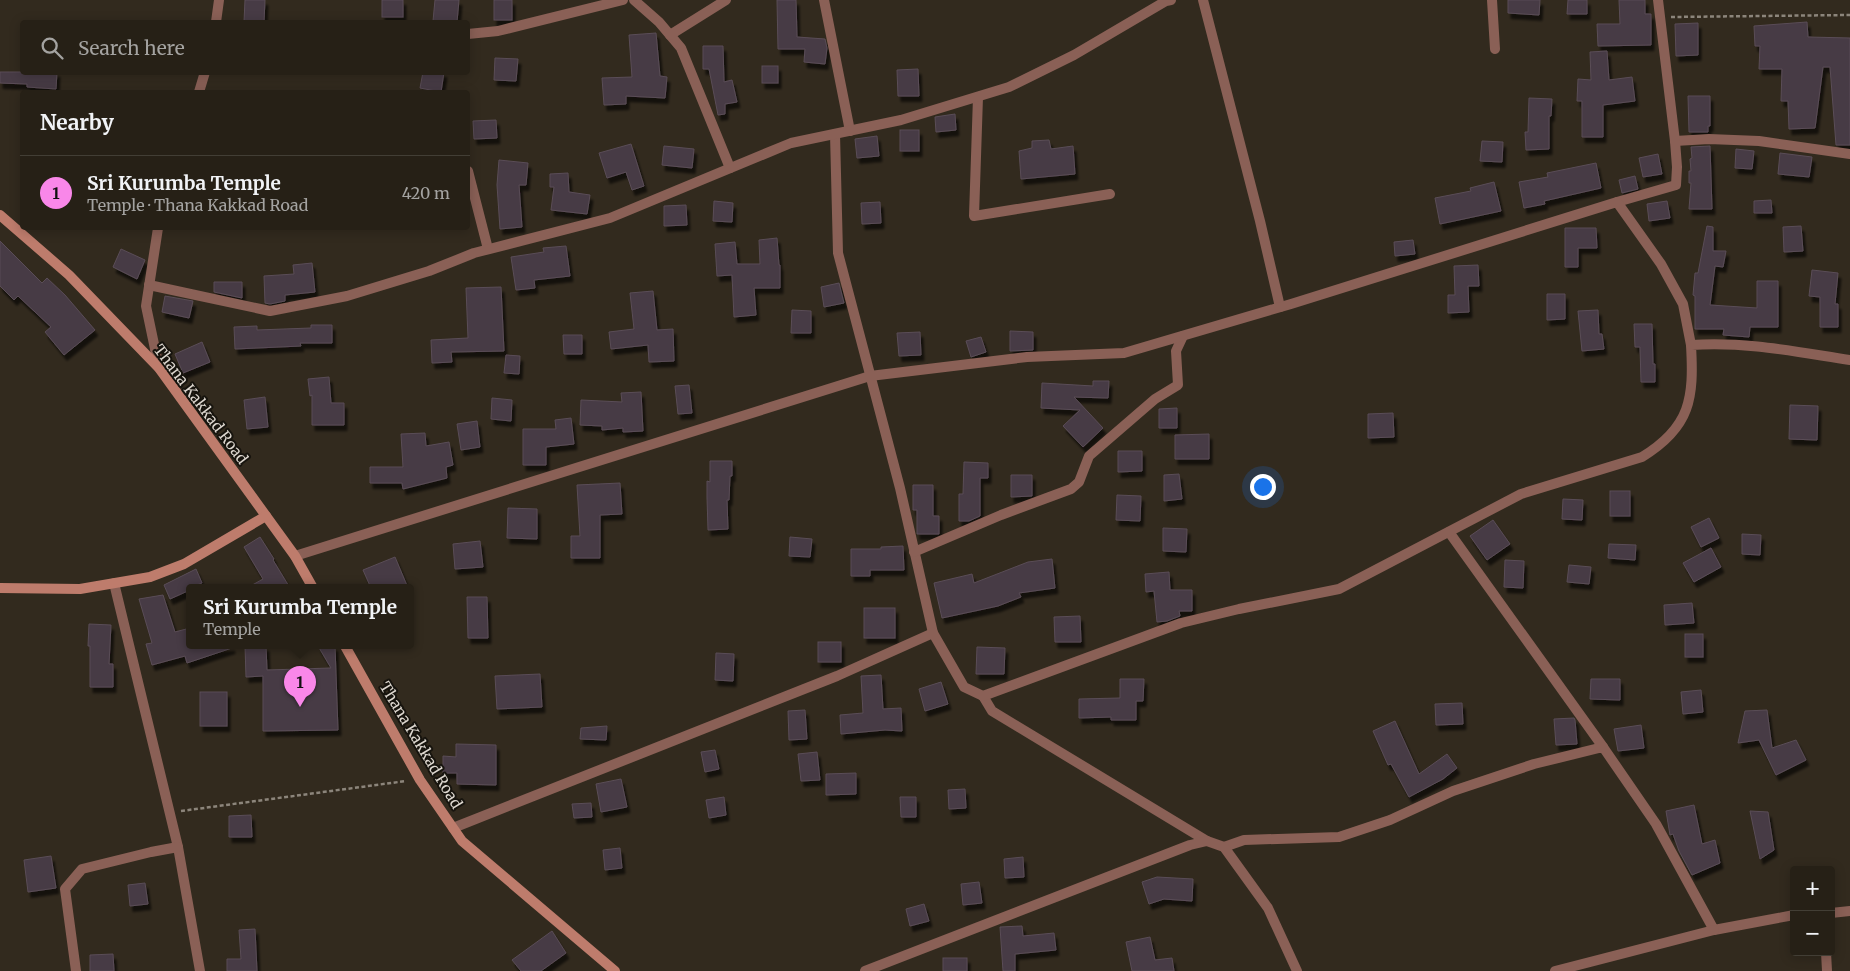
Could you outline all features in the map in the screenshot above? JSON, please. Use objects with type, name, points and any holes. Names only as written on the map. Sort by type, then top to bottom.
[{"type":"main road","name":"Thana Kakkad Road","points":[[0,215],[69,275],[159,368],[295,556],[311,584]]},
{"type":"main road","points":[[0,588],[80,588],[150,577],[184,564],[266,516]]},
{"type":"main road","name":"Thana Kakkad Road","points":[[347,649],[420,780],[462,841],[615,971]]},
{"type":"street","points":[[216,20],[219,0]]},
{"type":"street","points":[[470,34],[498,31],[622,0]]},
{"type":"street","points":[[634,0],[659,22],[681,48],[730,168]]},
{"type":"street","points":[[670,35],[726,0]]},
{"type":"street","points":[[824,0],[850,131]]},
{"type":"street","points":[[149,286],[270,311],[347,296],[429,271],[474,253],[610,218],[791,143],[902,120],[1010,87],[1074,55],[1166,1],[1171,0]]},
{"type":"street","points":[[1202,0],[1260,221],[1280,307]]},
{"type":"street","points":[[1492,0],[1495,49]]},
{"type":"street","points":[[295,556],[870,376],[1027,357],[1124,353],[1676,185],[1675,141],[1658,0]]},
{"type":"street","points":[[200,90],[204,75]]},
{"type":"street","points":[[978,97],[974,216],[1110,194]]},
{"type":"street","points":[[835,134],[838,253],[900,488],[933,633],[964,686],[984,696],[992,711],[1207,841],[1224,847],[1268,908],[1297,971]]},
{"type":"street","points":[[1675,141],[1709,139],[1759,141],[1850,154]]},
{"type":"street","points":[[470,179],[488,249]]},
{"type":"street","points":[[984,696],[1181,623],[1340,589],[1521,494],[1642,458],[1656,449],[1667,440],[1686,413],[1693,378],[1691,345],[1684,304],[1661,264],[1617,202]]},
{"type":"street","points":[[158,230],[146,306],[159,368]]},
{"type":"street","points":[[914,552],[1001,515],[1071,489],[1079,482],[1089,456],[1155,399],[1178,385],[1176,351],[1183,336]]},
{"type":"street","points":[[1691,345],[1720,343],[1761,346],[1850,360]]},
{"type":"street","points":[[1449,532],[1656,824],[1714,930]]},
{"type":"street","points":[[114,583],[178,847],[200,971]]},
{"type":"street","points":[[453,828],[837,676],[933,633]]},
{"type":"street","points":[[1224,847],[1244,840],[1339,836],[1390,820],[1452,791],[1534,764],[1603,747]]},
{"type":"street","points":[[865,971],[1190,845],[1207,841]]},
{"type":"street","points":[[76,971],[64,889],[82,869],[178,847]]},
{"type":"street","points":[[1835,913],[1850,911]]},
{"type":"street","points":[[1555,971],[1714,930],[1790,916]]},
{"type":"street","points":[[1826,956],[1827,971]]},
{"type":"path","points":[[1660,17],[1850,15]]},
{"type":"path","points":[[170,812],[420,780]]},
{"type":"building","points":[[245,0],[265,0],[264,20],[244,20]]},
{"type":"building","points":[[382,0],[403,0],[403,17],[382,17]]},
{"type":"building","points":[[435,0],[459,0],[457,20],[433,20]]},
{"type":"building","points":[[494,0],[512,0],[512,20],[494,20]]},
{"type":"building","points":[[777,0],[796,0],[797,37],[825,39],[827,48],[825,64],[804,62],[805,49],[778,49]]},
{"type":"building","points":[[1508,0],[1540,0],[1539,15],[1508,13]]},
{"type":"building","points":[[1568,0],[1587,0],[1587,14],[1567,14]]},
{"type":"building","points":[[1619,0],[1645,0],[1645,14],[1651,14],[1651,45],[1598,46],[1597,24],[1620,24]]},
{"type":"building","points":[[1807,22],[1808,37],[1850,38],[1850,145],[1836,145],[1830,67],[1823,67],[1815,128],[1789,129],[1788,101],[1781,101],[1782,69],[1759,69],[1760,46],[1755,46],[1754,26]]},
{"type":"building","points":[[1698,23],[1698,55],[1676,56],[1675,24]]},
{"type":"building","points":[[656,33],[660,76],[667,77],[665,98],[626,96],[626,104],[604,105],[602,78],[632,77],[629,35]]},
{"type":"building","points":[[703,46],[723,46],[724,82],[732,80],[737,102],[725,104],[725,114],[718,115],[709,69],[703,69]]},
{"type":"building","points":[[1607,51],[1609,80],[1632,77],[1635,101],[1603,105],[1603,137],[1582,137],[1582,101],[1577,101],[1578,79],[1591,80],[1590,52]]},
{"type":"building","points":[[495,58],[518,59],[516,81],[494,80]]},
{"type":"building","points":[[762,66],[778,66],[778,83],[762,83]]},
{"type":"building","points":[[918,69],[919,96],[898,96],[897,70]]},
{"type":"building","points":[[0,72],[20,72],[20,75],[57,75],[56,89],[27,87],[27,84],[0,83]]},
{"type":"building","points":[[422,75],[444,75],[441,90],[420,88]]},
{"type":"building","points":[[1688,96],[1710,96],[1710,126],[1708,126],[1708,132],[1689,132]]},
{"type":"building","points":[[1529,98],[1552,99],[1551,116],[1549,116],[1549,149],[1526,150],[1525,132],[1528,132]]},
{"type":"building","points":[[955,114],[956,130],[936,132],[935,117]]},
{"type":"building","points":[[496,120],[497,138],[474,139],[473,121]]},
{"type":"building","points":[[900,130],[919,130],[919,151],[900,151]]},
{"type":"building","points":[[877,136],[879,156],[857,158],[855,139]]},
{"type":"building","points":[[1049,140],[1051,149],[1073,146],[1075,174],[1021,179],[1019,151],[1032,148],[1032,141]]},
{"type":"building","points":[[1482,141],[1503,142],[1502,162],[1480,161]]},
{"type":"building","points":[[631,144],[644,186],[632,190],[626,172],[607,178],[599,153]]},
{"type":"building","points":[[664,146],[694,149],[692,168],[662,165]]},
{"type":"building","points":[[1710,146],[1712,209],[1689,209],[1691,147]]},
{"type":"building","points":[[1736,149],[1754,151],[1752,169],[1735,168]]},
{"type":"building","points":[[1780,153],[1812,157],[1809,177],[1778,174]]},
{"type":"building","points":[[1658,154],[1662,174],[1643,177],[1639,158]]},
{"type":"building","points":[[499,160],[528,163],[526,185],[519,185],[522,227],[500,229],[497,185]]},
{"type":"building","points":[[1596,163],[1601,188],[1544,201],[1545,204],[1524,208],[1519,182],[1548,177],[1547,173]]},
{"type":"building","points":[[568,173],[569,192],[590,195],[587,214],[551,210],[554,187],[550,187],[550,174]]},
{"type":"building","points":[[1635,176],[1638,189],[1622,193],[1619,180]]},
{"type":"building","points":[[1494,182],[1501,211],[1440,224],[1435,198],[1471,191],[1470,188]]},
{"type":"building","points":[[1771,200],[1772,213],[1754,213],[1754,201]]},
{"type":"building","points":[[714,201],[733,203],[732,222],[713,221]]},
{"type":"building","points":[[1667,201],[1670,218],[1649,221],[1647,204]]},
{"type":"building","points":[[880,202],[881,223],[862,224],[861,203]]},
{"type":"building","points":[[686,205],[687,225],[664,226],[664,206]]},
{"type":"building","points":[[1707,226],[1713,227],[1713,251],[1726,251],[1723,267],[1715,266],[1710,305],[1757,308],[1757,281],[1778,281],[1778,327],[1750,327],[1749,337],[1723,335],[1724,329],[1695,329],[1695,296],[1693,295],[1695,273],[1698,273]]},
{"type":"building","points":[[1801,226],[1803,251],[1784,252],[1783,227]]},
{"type":"building","points":[[1565,228],[1596,228],[1597,248],[1578,248],[1578,267],[1565,267]]},
{"type":"building","points":[[777,238],[780,288],[754,288],[756,315],[734,317],[732,275],[717,276],[715,244],[735,242],[737,264],[760,264],[759,240]]},
{"type":"building","points":[[1413,240],[1415,254],[1395,256],[1394,242]]},
{"type":"building","points":[[0,241],[42,283],[47,278],[65,295],[95,330],[64,355],[45,332],[51,327],[18,296],[14,300],[0,286]]},
{"type":"building","points":[[566,246],[570,276],[534,280],[535,288],[516,290],[511,257],[544,252],[543,248]]},
{"type":"building","points":[[121,249],[145,260],[137,279],[113,267]]},
{"type":"building","points":[[312,263],[315,292],[285,295],[285,301],[265,303],[264,276],[294,274],[293,265]]},
{"type":"building","points":[[1478,265],[1479,286],[1468,286],[1469,312],[1448,313],[1448,295],[1455,295],[1454,266]]},
{"type":"building","points":[[1812,270],[1838,273],[1835,304],[1838,304],[1838,327],[1820,327],[1820,297],[1809,296]]},
{"type":"building","points":[[214,282],[242,282],[242,298],[214,292]]},
{"type":"building","points":[[839,283],[844,303],[824,307],[821,287]]},
{"type":"building","points":[[501,287],[504,351],[451,352],[452,362],[432,363],[431,340],[468,338],[466,288]]},
{"type":"building","points":[[653,291],[657,330],[673,329],[674,361],[649,362],[648,345],[611,349],[609,332],[634,329],[630,293]]},
{"type":"building","points":[[1547,294],[1565,294],[1565,319],[1547,320]]},
{"type":"building","points":[[165,296],[193,301],[189,318],[162,312]]},
{"type":"building","points":[[792,310],[811,311],[811,333],[791,333]]},
{"type":"building","points":[[1598,310],[1599,334],[1602,334],[1604,349],[1582,351],[1578,311]]},
{"type":"building","points":[[1634,324],[1652,324],[1655,382],[1641,382],[1640,347],[1635,347]]},
{"type":"building","points":[[311,325],[332,325],[332,343],[300,343],[301,346],[235,349],[234,327],[257,326],[257,330],[311,328]]},
{"type":"building","points":[[1010,331],[1033,332],[1033,350],[1010,351]]},
{"type":"building","points":[[920,332],[921,355],[899,356],[897,333]]},
{"type":"building","points":[[563,335],[582,335],[582,354],[564,354]]},
{"type":"building","points":[[981,337],[986,352],[971,357],[966,341]]},
{"type":"building","points":[[202,342],[210,362],[183,373],[175,354]]},
{"type":"building","points":[[506,355],[520,356],[519,374],[504,373]]},
{"type":"building","points":[[329,377],[331,403],[344,403],[344,425],[312,425],[312,395],[310,396],[308,379]]},
{"type":"building","points":[[1093,381],[1109,381],[1108,398],[1074,397],[1103,428],[1083,447],[1063,426],[1080,410],[1041,408],[1042,383],[1093,386]]},
{"type":"building","points":[[689,385],[692,413],[678,414],[675,386]]},
{"type":"building","points":[[641,392],[643,431],[623,432],[623,428],[602,430],[602,426],[580,425],[581,400],[622,402],[621,393]]},
{"type":"building","points":[[265,397],[268,427],[247,429],[244,400]]},
{"type":"building","points":[[492,398],[512,400],[511,421],[491,419]]},
{"type":"building","points":[[1790,405],[1818,406],[1817,440],[1789,439]]},
{"type":"building","points":[[1177,408],[1177,428],[1159,428],[1159,409]]},
{"type":"building","points":[[1393,413],[1394,437],[1368,438],[1368,414]]},
{"type":"building","points":[[571,418],[574,444],[546,447],[546,465],[523,465],[523,429],[556,429],[555,420]]},
{"type":"building","points":[[477,421],[480,447],[461,450],[457,424]]},
{"type":"building","points":[[425,433],[426,446],[449,442],[453,465],[446,467],[447,478],[403,489],[402,483],[370,483],[370,467],[403,467],[401,434]]},
{"type":"building","points":[[1209,434],[1209,459],[1175,459],[1175,435]]},
{"type":"building","points":[[1118,451],[1142,451],[1142,471],[1118,472]]},
{"type":"building","points":[[710,461],[732,461],[729,500],[727,500],[728,529],[708,530],[707,481],[710,482]]},
{"type":"building","points":[[964,462],[988,463],[988,478],[980,478],[980,516],[969,521],[959,521],[959,494],[963,494]]},
{"type":"building","points":[[1179,474],[1182,499],[1164,501],[1164,475]]},
{"type":"building","points":[[1011,475],[1032,475],[1032,496],[1011,497]]},
{"type":"building","points":[[620,483],[622,514],[600,515],[600,558],[571,558],[571,536],[580,536],[577,485]]},
{"type":"building","points":[[913,485],[933,485],[933,516],[939,516],[939,534],[917,534],[917,510],[913,510]]},
{"type":"building","points":[[1610,491],[1630,491],[1630,516],[1610,516]]},
{"type":"building","points":[[1117,495],[1141,496],[1140,521],[1116,520]]},
{"type":"building","points":[[1563,499],[1583,500],[1582,520],[1562,519]]},
{"type":"building","points":[[508,508],[537,509],[537,539],[507,538]]},
{"type":"building","points":[[1709,518],[1719,538],[1701,547],[1691,527]]},
{"type":"building","points":[[1493,520],[1510,544],[1487,560],[1470,536]]},
{"type":"building","points":[[1163,528],[1187,529],[1186,552],[1163,551]]},
{"type":"building","points":[[1742,534],[1761,535],[1760,555],[1742,554]]},
{"type":"building","points":[[260,537],[288,584],[254,584],[263,579],[244,547]]},
{"type":"building","points":[[790,537],[812,539],[810,557],[789,556]]},
{"type":"building","points":[[480,541],[483,567],[455,569],[453,544]]},
{"type":"building","points":[[1609,544],[1636,545],[1635,560],[1608,558]]},
{"type":"building","points":[[903,546],[904,570],[870,570],[870,576],[851,576],[851,549],[881,549],[881,547]]},
{"type":"building","points":[[1711,548],[1721,567],[1694,582],[1683,563]]},
{"type":"building","points":[[395,557],[406,584],[369,584],[363,570]]},
{"type":"building","points":[[1052,559],[1055,588],[1019,593],[1021,597],[998,606],[942,618],[934,583],[972,574],[974,583],[1028,562]]},
{"type":"building","points":[[1505,560],[1524,561],[1523,588],[1504,587]]},
{"type":"building","points":[[1569,565],[1591,567],[1589,584],[1567,582]]},
{"type":"building","points":[[196,569],[202,583],[186,584],[186,592],[170,599],[164,585]]},
{"type":"building","points":[[1169,572],[1170,590],[1192,590],[1192,611],[1179,611],[1180,616],[1167,621],[1157,622],[1154,591],[1146,592],[1145,574]]},
{"type":"building","points":[[163,595],[175,632],[186,629],[186,649],[229,649],[187,663],[185,656],[152,665],[146,644],[152,643],[139,599]]},
{"type":"building","points":[[467,597],[487,597],[488,638],[468,638]]},
{"type":"building","points":[[1692,603],[1694,623],[1665,625],[1664,605]]},
{"type":"building","points":[[864,608],[895,608],[895,638],[864,638]]},
{"type":"building","points":[[1080,616],[1081,642],[1055,642],[1054,617]]},
{"type":"building","points":[[89,624],[111,625],[109,664],[113,664],[113,687],[90,687]]},
{"type":"building","points":[[1685,634],[1703,634],[1703,657],[1685,657]]},
{"type":"building","points":[[818,642],[841,642],[841,662],[818,662]]},
{"type":"building","points":[[977,647],[1005,648],[1004,674],[976,674]]},
{"type":"building","points":[[245,649],[266,649],[267,670],[331,668],[320,649],[335,649],[338,730],[263,731],[263,676],[246,677]]},
{"type":"building","points":[[716,653],[734,654],[733,681],[715,680]]},
{"type":"building","points":[[540,674],[542,707],[497,709],[495,676]]},
{"type":"building","points":[[881,675],[883,709],[901,708],[902,731],[885,730],[841,734],[840,715],[863,713],[861,676]]},
{"type":"building","points":[[1120,679],[1144,679],[1143,701],[1136,701],[1136,720],[1111,720],[1111,717],[1079,718],[1079,699],[1120,698]]},
{"type":"building","points":[[1591,679],[1620,679],[1620,700],[1590,699]]},
{"type":"building","points":[[941,682],[948,704],[925,711],[919,689]]},
{"type":"building","points":[[1701,690],[1703,712],[1683,714],[1681,692]]},
{"type":"building","points":[[200,692],[227,692],[227,726],[200,726]]},
{"type":"building","points":[[1462,703],[1463,724],[1436,725],[1435,704]]},
{"type":"building","points":[[805,710],[807,739],[789,740],[788,711]]},
{"type":"building","points":[[1767,710],[1772,748],[1796,740],[1806,760],[1776,775],[1759,740],[1738,743],[1745,711]]},
{"type":"building","points":[[1574,718],[1577,744],[1556,745],[1554,719]]},
{"type":"building","points":[[1395,721],[1419,774],[1447,754],[1457,768],[1443,779],[1409,797],[1391,764],[1388,765],[1373,731]]},
{"type":"building","points":[[1641,725],[1644,748],[1618,751],[1614,729]]},
{"type":"building","points":[[607,726],[606,740],[580,739],[581,728]]},
{"type":"building","points":[[456,744],[496,745],[496,785],[457,784],[457,773],[443,773],[443,756],[456,757]]},
{"type":"building","points":[[715,750],[719,769],[705,772],[701,752]]},
{"type":"building","points":[[817,752],[820,780],[801,781],[798,754]]},
{"type":"building","points":[[856,773],[856,794],[826,795],[826,774]]},
{"type":"building","points":[[621,779],[627,807],[601,812],[596,784]]},
{"type":"building","points":[[965,789],[966,808],[949,809],[948,790]]},
{"type":"building","points":[[724,797],[726,815],[709,818],[706,800]]},
{"type":"building","points":[[900,797],[916,797],[916,817],[901,817]]},
{"type":"building","points":[[591,803],[592,817],[574,818],[572,804]]},
{"type":"building","points":[[1694,805],[1702,844],[1715,840],[1720,863],[1692,875],[1679,851],[1673,834],[1670,835],[1666,811]]},
{"type":"building","points":[[1750,811],[1768,812],[1774,850],[1760,859]]},
{"type":"building","points":[[251,815],[252,837],[229,837],[229,816]]},
{"type":"building","points":[[620,848],[622,868],[605,870],[603,850]]},
{"type":"building","points":[[51,856],[56,888],[28,892],[24,860]]},
{"type":"building","points":[[1023,857],[1024,877],[1005,878],[1004,859]]},
{"type":"building","points":[[1157,877],[1193,879],[1192,901],[1164,899],[1149,904],[1142,882]]},
{"type":"building","points":[[979,882],[982,903],[963,905],[961,884]]},
{"type":"building","points":[[145,883],[148,904],[130,906],[128,885]]},
{"type":"building","points":[[924,904],[929,921],[910,926],[906,909]]},
{"type":"building","points":[[1022,926],[1023,936],[1054,933],[1056,950],[1015,954],[1015,971],[1003,971],[1000,927]]},
{"type":"building","points":[[255,929],[257,971],[227,971],[227,959],[241,959],[239,930]]},
{"type":"building","points":[[552,931],[566,953],[541,971],[521,971],[512,960]]},
{"type":"building","points":[[1150,937],[1155,960],[1172,958],[1174,971],[1132,971],[1126,942]]},
{"type":"building","points":[[113,954],[114,971],[90,971],[90,955]]},
{"type":"building","points":[[943,958],[967,958],[967,971],[943,971]]},
{"type":"place","name":"Sri Kurumba Temple","points":[[300,707]]}]
